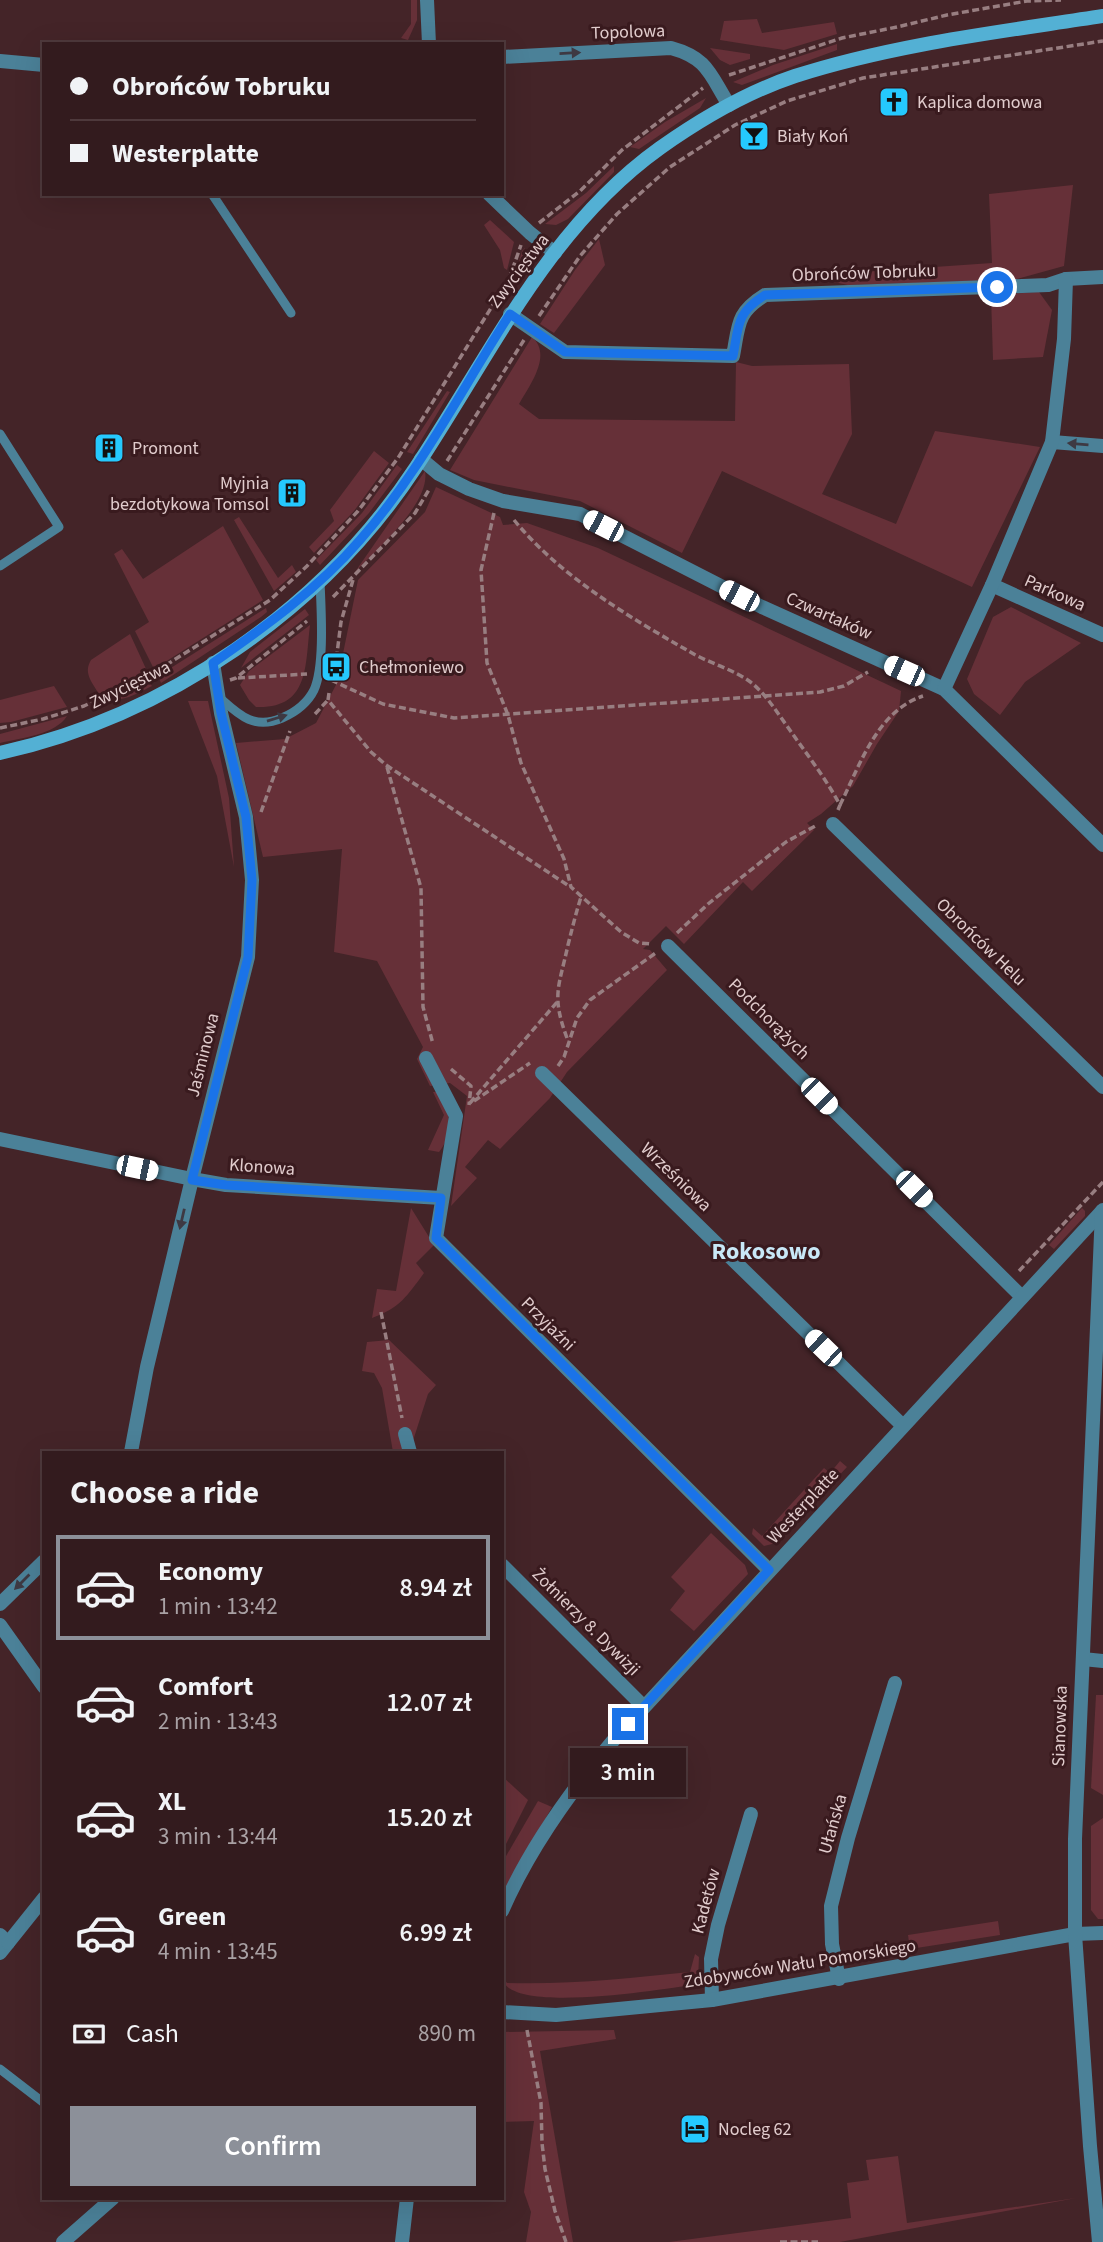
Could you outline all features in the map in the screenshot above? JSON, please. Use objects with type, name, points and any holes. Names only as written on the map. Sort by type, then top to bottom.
[{"type":"main road","name":"Zwycięstwa","points":[[0,753],[108,719],[161,694],[213,663],[273,621],[320,581],[360,541],[421,459],[510,314],[555,253],[624,177],[659,149],[729,104],[793,77],[901,48],[1103,16]]},
{"type":"street","points":[[427,0],[429,42]]},
{"type":"street","name":"Topolowa","points":[[504,57],[671,48],[688,53],[704,65],[729,104]]},
{"type":"street","points":[[0,61],[42,65]]},
{"type":"street","points":[[491,196],[555,253]]},
{"type":"street","name":"Obrońców Tobruku","points":[[510,314],[565,352],[733,356],[740,320],[748,305],[765,295],[1048,285],[1066,279],[1103,277]]},
{"type":"street","points":[[943,689],[992,585],[1052,442],[1064,340],[1066,279]]},
{"type":"street","points":[[1052,442],[1103,446]]},
{"type":"street","name":"Czwartaków","points":[[421,459],[439,474],[469,489],[497,498],[580,514],[762,607],[943,689],[1103,845]]},
{"type":"street","name":"Parkowa","points":[[992,585],[1103,635]]},
{"type":"street","name":"Jaśminowa","points":[[131,1451],[147,1367],[248,957],[252,880],[246,817],[213,663]]},
{"type":"street","name":"Obrońców Helu","points":[[833,824],[1103,1087]]},
{"type":"street","name":"Podchorążych","points":[[668,946],[1022,1297]]},
{"type":"street","points":[[431,1057],[456,1116]]},
{"type":"street","name":"Wrześniowa","points":[[542,1073],[902,1425]]},
{"type":"street","name":"Przyjaźni","points":[[456,1116],[436,1238],[769,1570]]},
{"type":"street","name":"Klonowa","points":[[0,1139],[226,1185],[441,1198]]},
{"type":"street","name":"Westerplatte","points":[[504,1907],[544,1832],[581,1779],[643,1706],[1103,1211]]},
{"type":"street","name":"Sianowska","points":[[1099,2242],[1075,1934],[1083,1659],[1098,1450],[1103,1211]]},
{"type":"street","points":[[405,1434],[410,1451]]},
{"type":"street","points":[[0,1604],[42,1563]]},
{"type":"street","name":"Żołnierzy 8. Dywizji","points":[[504,1567],[643,1706]]},
{"type":"street","points":[[0,1625],[42,1684]]},
{"type":"street","points":[[1083,1659],[1103,1661]]},
{"type":"street","name":"Ułańska","points":[[839,1979],[832,1944],[831,1906],[848,1838],[895,1684]]},
{"type":"street","name":"Kadetów","points":[[712,2000],[711,1959],[718,1925],[751,1814]]},
{"type":"street","points":[[3,1943],[42,1900]]},
{"type":"street","name":"Zdobywców Wału Pomorskiego","points":[[504,2011],[556,2015],[712,2000],[1075,1934],[1103,1933]]},
{"type":"street","points":[[63,2242],[111,2200]]},
{"type":"street","points":[[402,2242],[407,2200]]},
{"type":"lane","points":[[213,196],[291,313]]},
{"type":"lane","points":[[0,434],[59,527],[0,566]]},
{"type":"lane","points":[[218,696],[255,723],[274,721],[292,714],[305,703],[315,689],[318,674],[320,581]]},
{"type":"lane","points":[[0,2069],[42,2101]]},
{"type":"path","points":[[947,15],[1027,1],[1061,0]]},
{"type":"path","points":[[321,608],[354,578],[415,513],[531,328],[580,256],[617,215],[670,167],[735,125],[787,101],[863,78],[1103,41]]},
{"type":"path","points":[[497,498],[526,534],[576,578],[633,619],[751,682],[765,696],[828,782],[840,805]]},
{"type":"path","points":[[497,498],[481,570],[486,663],[508,715],[521,763],[564,859],[571,887]]},
{"type":"path","points":[[354,578],[341,622],[328,700],[371,752],[386,765],[571,887],[621,932],[639,943],[668,946]]},
{"type":"path","points":[[236,678],[318,674],[383,704],[454,718],[820,692],[844,686],[885,662]]},
{"type":"path","points":[[833,824],[876,732],[908,701],[943,689]]},
{"type":"path","points":[[0,728],[7,728]]},
{"type":"path","points":[[248,846],[290,731]]},
{"type":"path","points":[[386,765],[421,888],[423,1007],[431,1057]]},
{"type":"path","points":[[568,1040],[560,1018],[557,989],[581,897]]},
{"type":"path","points":[[469,1105],[558,1001]]},
{"type":"path","points":[[456,1116],[529,1062],[542,1073]]},
{"type":"path","points":[[445,1063],[471,1086],[469,1105]]},
{"type":"path","points":[[1008,1283],[1103,1182]]},
{"type":"path","points":[[381,1312],[405,1434]]},
{"type":"path","points":[[527,2028],[541,2103],[545,2169],[566,2242]]},
{"type":"path","points":[[780,2242],[818,2242]]},
{"type":"shaded area","points":[[411,0],[417,0],[417,20],[408,40],[401,38],[411,24]]},
{"type":"shaded area","points":[[757,19],[762,33],[834,22],[837,34],[784,50],[720,40],[724,21]]},
{"type":"shaded area","points":[[837,44],[837,50],[742,85],[733,82],[773,65]]},
{"type":"shaded area","points":[[710,48],[750,54],[750,59],[730,65],[720,60]]},
{"type":"shaded area","points":[[706,98],[700,108],[639,149],[630,147],[665,122]]},
{"type":"shaded area","points":[[614,166],[614,172],[568,219],[556,225],[545,224],[586,193]]},
{"type":"shaded area","points":[[1073,185],[1064,266],[1013,280],[848,285],[805,276],[992,263],[989,194]]},
{"type":"shaded area","points":[[490,220],[514,242],[507,270],[504,268],[500,250],[484,225]]},
{"type":"shaded area","points":[[599,239],[605,265],[554,333],[540,324]]},
{"type":"shaded area","points":[[525,248],[526,263],[512,288],[522,251]]},
{"type":"shaded area","points":[[1039,292],[1052,310],[1043,357],[993,360],[991,295]]},
{"type":"shaded area","points":[[532,337],[538,344],[540,361],[519,404],[539,419],[735,421],[736,362],[752,366],[849,364],[852,434],[822,494],[896,524],[935,431],[1040,447],[972,587],[722,471],[682,553],[580,501],[474,480],[450,470]]},
{"type":"shaded area","points":[[447,391],[450,392],[413,454],[407,452]]},
{"type":"shaded area","points":[[374,451],[389,463],[354,511],[314,553],[309,547],[334,521],[330,510]]},
{"type":"shaded area","points":[[397,465],[402,469],[369,513],[320,565],[316,560],[362,513]]},
{"type":"shaded area","points":[[425,471],[425,484],[411,511],[355,572]]},
{"type":"shaded area","points":[[436,487],[500,517],[503,525],[527,523],[598,548],[901,691],[899,711],[853,786],[807,823],[814,830],[752,891],[743,882],[684,944],[666,926],[643,949],[650,950],[667,970],[567,1072],[550,1098],[500,1149],[488,1140],[465,1167],[477,1178],[451,1206],[467,1096],[450,1083],[430,1086],[417,1059],[423,1047],[377,961],[334,952],[342,849],[263,857],[236,743],[285,739],[316,723],[337,683],[358,580],[425,512]]},
{"type":"shaded area","points":[[239,517],[278,578],[292,565],[296,572],[274,591],[234,520]]},
{"type":"shaded area","points":[[223,526],[263,600],[154,669],[135,631],[149,622],[114,554],[122,549],[143,579]]},
{"type":"shaded area","points":[[1011,607],[1081,643],[1025,682],[1000,715],[974,694],[967,679],[993,617]]},
{"type":"shaded area","points":[[266,608],[267,612],[261,617],[161,683],[158,676]]},
{"type":"shaded area","points":[[305,609],[309,615],[241,668],[250,652]]},
{"type":"shaded area","points":[[310,625],[305,669],[295,692],[287,701],[274,706],[256,707],[240,685],[249,671]]},
{"type":"shaded area","points":[[130,634],[147,671],[99,694],[88,673],[91,660]]},
{"type":"shaded area","points":[[148,681],[152,686],[136,694],[120,699],[108,699]]},
{"type":"shaded area","points":[[54,686],[67,707],[0,723],[0,700]]},
{"type":"shaded area","points":[[188,701],[208,701],[229,798],[234,867],[217,776]]},
{"type":"shaded area","points":[[67,716],[46,732],[0,743],[0,734]]},
{"type":"shaded area","points":[[433,1092],[444,1092],[448,1115],[447,1138],[439,1152],[428,1150],[444,1115]]},
{"type":"shaded area","points":[[411,1208],[434,1245],[416,1263],[424,1273],[407,1295],[390,1310],[372,1318],[377,1289],[396,1291]]},
{"type":"shaded area","points":[[1082,1208],[1085,1216],[1054,1249],[1049,1245]]},
{"type":"shaded area","points":[[389,1340],[436,1385],[428,1394],[411,1451],[393,1451],[382,1388],[374,1373],[362,1371],[367,1342]]},
{"type":"shaded area","points":[[840,1461],[847,1467],[776,1543],[764,1546],[752,1534],[753,1528],[762,1536],[824,1468],[830,1473]]},
{"type":"shaded area","points":[[711,1533],[745,1565],[748,1574],[694,1631],[670,1610],[685,1591],[671,1577]]},
{"type":"shaded area","points":[[1096,1695],[1103,1695],[1103,1795],[1091,1788]]},
{"type":"shaded area","points":[[504,1778],[528,1800],[504,1848]]},
{"type":"shaded area","points":[[538,1801],[552,1807],[504,1891],[504,1860]]},
{"type":"shaded area","points":[[1103,1818],[1103,1919],[1098,1919],[1091,1910],[1091,1826]]},
{"type":"shaded area","points":[[998,1921],[1000,1935],[910,1949],[908,1935]]},
{"type":"shaded area","points":[[695,1954],[699,1957],[698,1980],[694,1985],[588,1997],[528,1995],[509,1988],[504,1979],[507,1983],[553,1983],[690,1972]]},
{"type":"shaded area","points":[[614,2030],[616,2039],[540,2051],[573,2242],[526,2242],[531,2212],[524,2192],[534,2121],[504,2122],[504,2032]]},
{"type":"shaded area","points":[[898,2156],[907,2223],[1076,2198],[840,2242],[669,2242],[851,2218],[847,2183],[869,2180],[866,2160]]},
{"type":"place","name":"Kaplica domowa","points":[[894,102]]},
{"type":"place","name":"Biały Koń","points":[[754,136]]},
{"type":"place","name":"Promont","points":[[109,448]]},
{"type":"place","name":"Myjnia bezdotykowa Tomsol","points":[[292,493]]},
{"type":"place","name":"Chełmoniewo","points":[[336,667]]},
{"type":"place","name":"Nocleg 62","points":[[695,2129]]},
{"type":"district","name":"Rokosowo","points":[[766,1251]]},
{"type":"route","points":[[628,1724],[769,1570],[436,1238],[441,1198],[226,1185],[192,1180],[248,957],[252,880],[246,817],[221,713],[213,663],[301,598],[360,541],[415,469],[510,314],[565,352],[733,356],[740,320],[748,305],[765,295],[997,287]]}]
